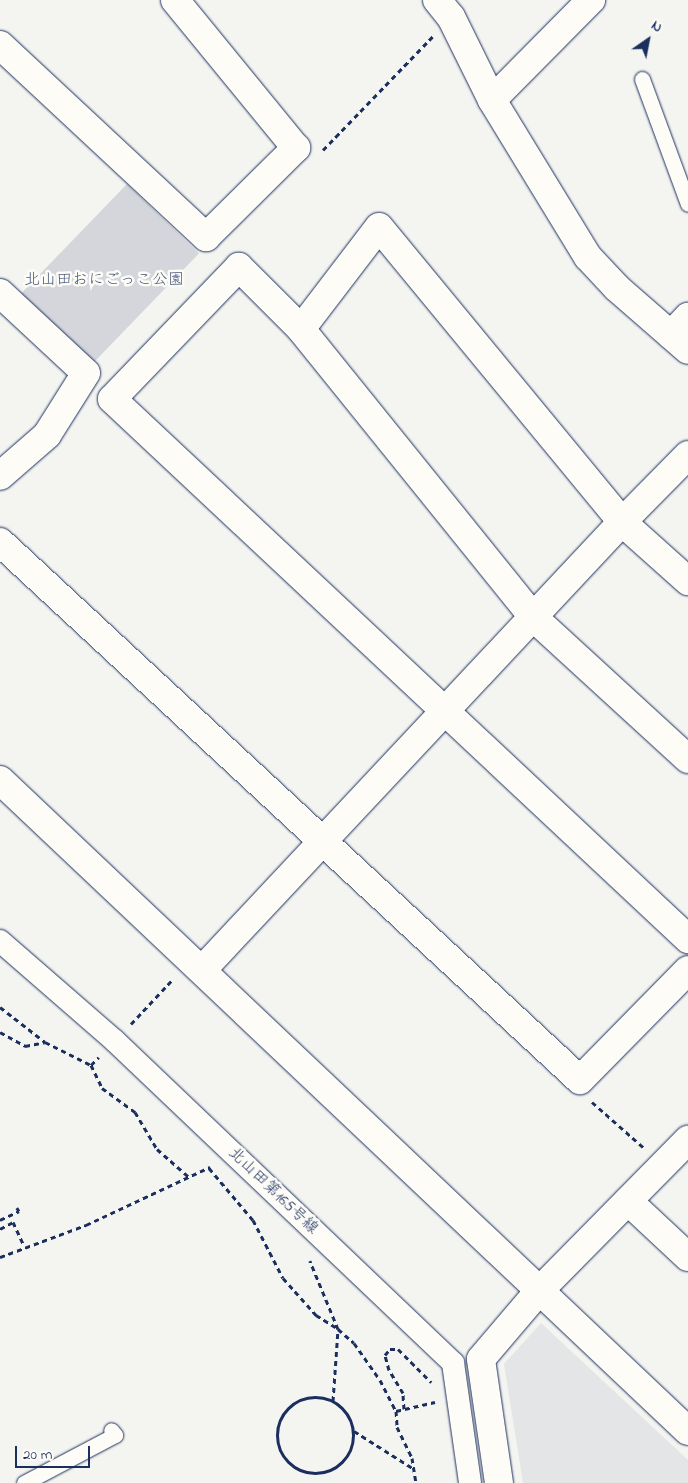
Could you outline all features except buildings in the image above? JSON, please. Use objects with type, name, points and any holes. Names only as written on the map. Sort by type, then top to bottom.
[{"type":"street","points":[[0,45],[206,237],[296,148],[175,0]]},
{"type":"street","points":[[437,0],[451,18],[492,100],[588,257],[616,288],[682,334]]},
{"type":"street","points":[[492,100],[591,0]]},
{"type":"street","points":[[301,328],[379,227],[622,522],[688,581]]},
{"type":"street","points":[[688,759],[534,618],[301,328],[239,267],[112,399],[688,939]]},
{"type":"street","points":[[0,293],[86,373],[47,435],[0,476]]},
{"type":"street","points":[[196,965],[324,844],[622,522],[688,455]]},
{"type":"street","points":[[0,542],[580,1080],[688,970]]},
{"type":"street","points":[[0,780],[538,1292],[688,1431]]},
{"type":"street","name":"北山田第165号線","points":[[0,941],[115,1041],[453,1363],[470,1483]]},
{"type":"street","points":[[499,1483],[481,1359],[538,1292],[688,1140]]},
{"type":"street","points":[[628,1201],[688,1257]]},
{"type":"lane","points":[[642,79],[688,204]]},
{"type":"lane","points":[[33,1481],[115,1435],[111,1430]]},
{"type":"path","points":[[91,1065],[196,965]]},
{"type":"path","points":[[0,1007],[45,1042],[91,1065],[102,1088],[135,1112],[156,1149],[189,1177]]},
{"type":"path","points":[[0,1032],[25,1046],[45,1042]]},
{"type":"path","points":[[580,1080],[590,1100],[645,1149]]},
{"type":"path","points":[[0,1257],[24,1246],[86,1225],[236,1156]]},
{"type":"path","points":[[209,1168],[253,1220],[283,1278],[316,1315],[338,1328],[354,1343],[380,1380],[396,1411],[397,1427],[414,1469],[416,1483]]},
{"type":"path","points":[[0,1220],[18,1210],[17,1208]]},
{"type":"path","points":[[0,1228],[13,1222],[24,1246]]},
{"type":"path","points":[[322,1238],[309,1258],[338,1328],[333,1401]]},
{"type":"path","points":[[404,1409],[403,1393],[389,1370],[385,1356],[390,1349],[398,1349],[431,1381],[458,1397]]},
{"type":"path","points":[[307,1397],[333,1401],[350,1419],[353,1431],[348,1455],[330,1471],[305,1472],[284,1459],[276,1436],[284,1411],[307,1397]]},
{"type":"path","points":[[396,1411],[458,1397]]},
{"type":"path","points":[[353,1431],[414,1469]]},
{"type":"shaded area","points":[[541,1323],[688,1460],[688,1483],[523,1483],[504,1364]]},
{"type":"green space","name":"北山田おにごっこ公園","points":[[127,184],[199,253],[93,364],[21,294]]}]
